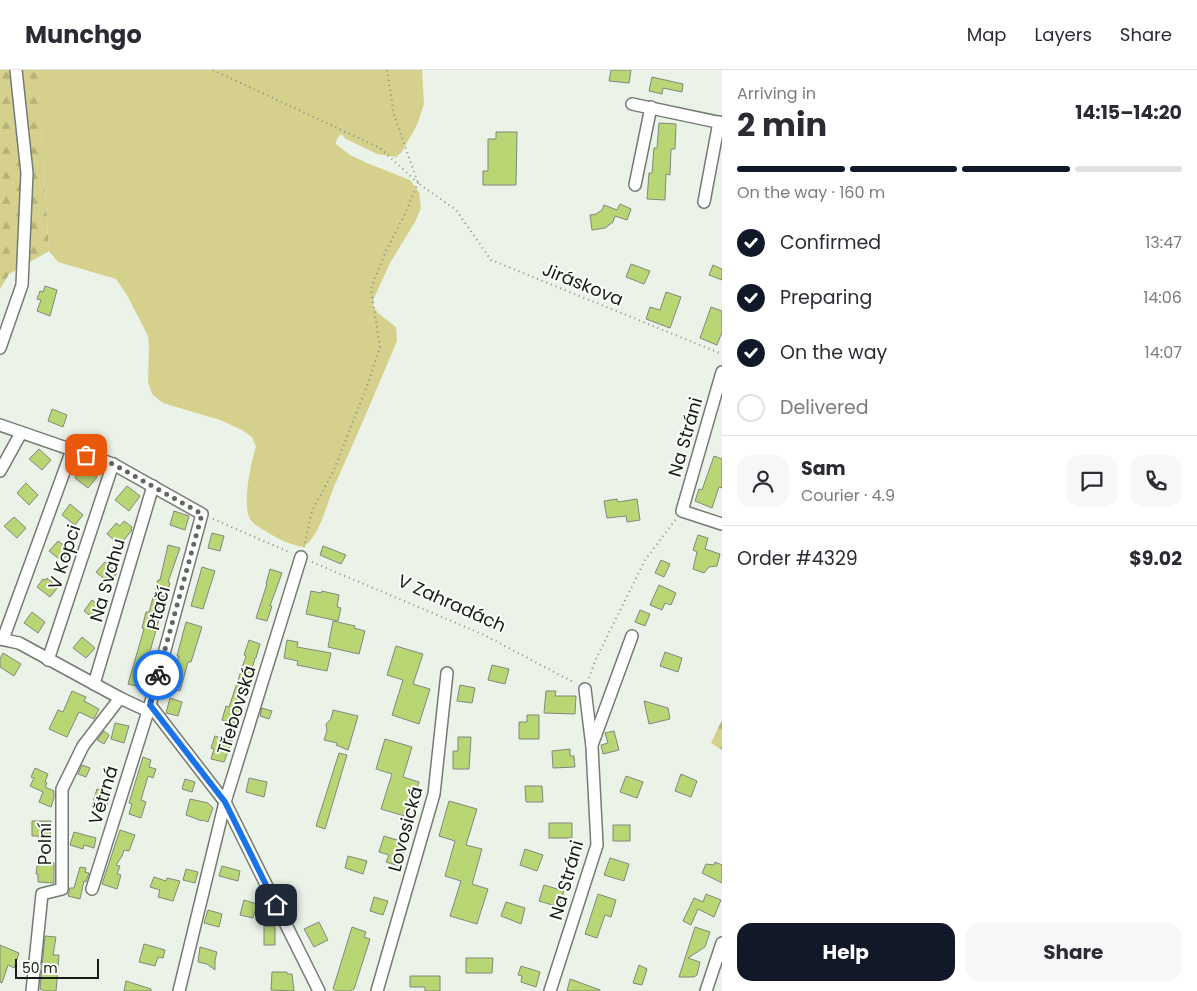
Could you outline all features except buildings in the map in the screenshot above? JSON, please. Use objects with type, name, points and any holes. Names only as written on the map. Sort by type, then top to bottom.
[{"type":"street","points":[[0,348],[22,285],[27,173],[16,70]]},
{"type":"street","points":[[632,104],[720,123],[704,202]]},
{"type":"street","points":[[634,185],[651,108]]},
{"type":"street","name":"Na Stráni","points":[[682,511],[722,372]]},
{"type":"street","points":[[0,425],[113,464],[202,514]]},
{"type":"street","points":[[0,471],[21,433]]},
{"type":"street","points":[[72,450],[2,639],[19,643],[120,698],[149,708],[225,802],[319,991]]},
{"type":"street","name":"V Kopci","points":[[48,660],[113,464]]},
{"type":"street","name":"Na Svahu","points":[[94,684],[153,486]]},
{"type":"street","points":[[682,511],[722,524]]},
{"type":"street","name":"Ptačí","points":[[149,708],[202,514]]},
{"type":"street","name":"Třebovská","points":[[178,991],[225,802],[302,557]]},
{"type":"street","name":"Na Stráni","points":[[592,746],[632,636]]},
{"type":"street","name":"Lovosická","points":[[377,991],[434,794],[447,673]]},
{"type":"street","name":"Na Stráni","points":[[550,991],[597,844],[592,746],[585,689]]},
{"type":"street","name":"Polní","points":[[32,991],[42,894],[62,889],[62,789],[83,746],[120,698]]},
{"type":"street","name":"Větrná","points":[[92,889],[149,708]]},
{"type":"street","points":[[706,991],[722,943]]},
{"type":"path","name":"Jiráskova","points":[[213,70],[380,148],[418,183],[456,210],[491,260],[722,354]]},
{"type":"path","points":[[302,557],[312,511],[334,470],[380,347],[371,289],[385,253],[418,183],[394,115],[387,70]]},
{"type":"path","points":[[585,689],[595,662],[645,560],[682,511]]},
{"type":"path","name":"V Zahradách","points":[[202,514],[482,634],[585,689]]},
{"type":"green space","points":[[0,70],[41,70],[41,129],[49,251],[9,274],[0,289]]},
{"type":"green space","points":[[41,70],[422,70],[424,104],[417,125],[401,153],[396,157],[377,154],[346,139],[341,134],[336,141],[336,144],[350,155],[410,180],[419,192],[421,208],[415,222],[390,263],[374,298],[373,306],[378,313],[396,327],[397,341],[333,489],[319,527],[304,547],[276,537],[257,526],[250,519],[247,494],[256,447],[252,437],[220,420],[163,403],[152,394],[148,382],[148,336],[127,295],[116,279],[58,262],[49,251],[41,129]]},
{"type":"green space","points":[[722,720],[722,750],[711,743]]},
{"type":"way so far","points":[[86,455],[113,464],[202,514],[158,675]]},
{"type":"route","points":[[158,675],[150,705],[225,802],[276,905]]}]
